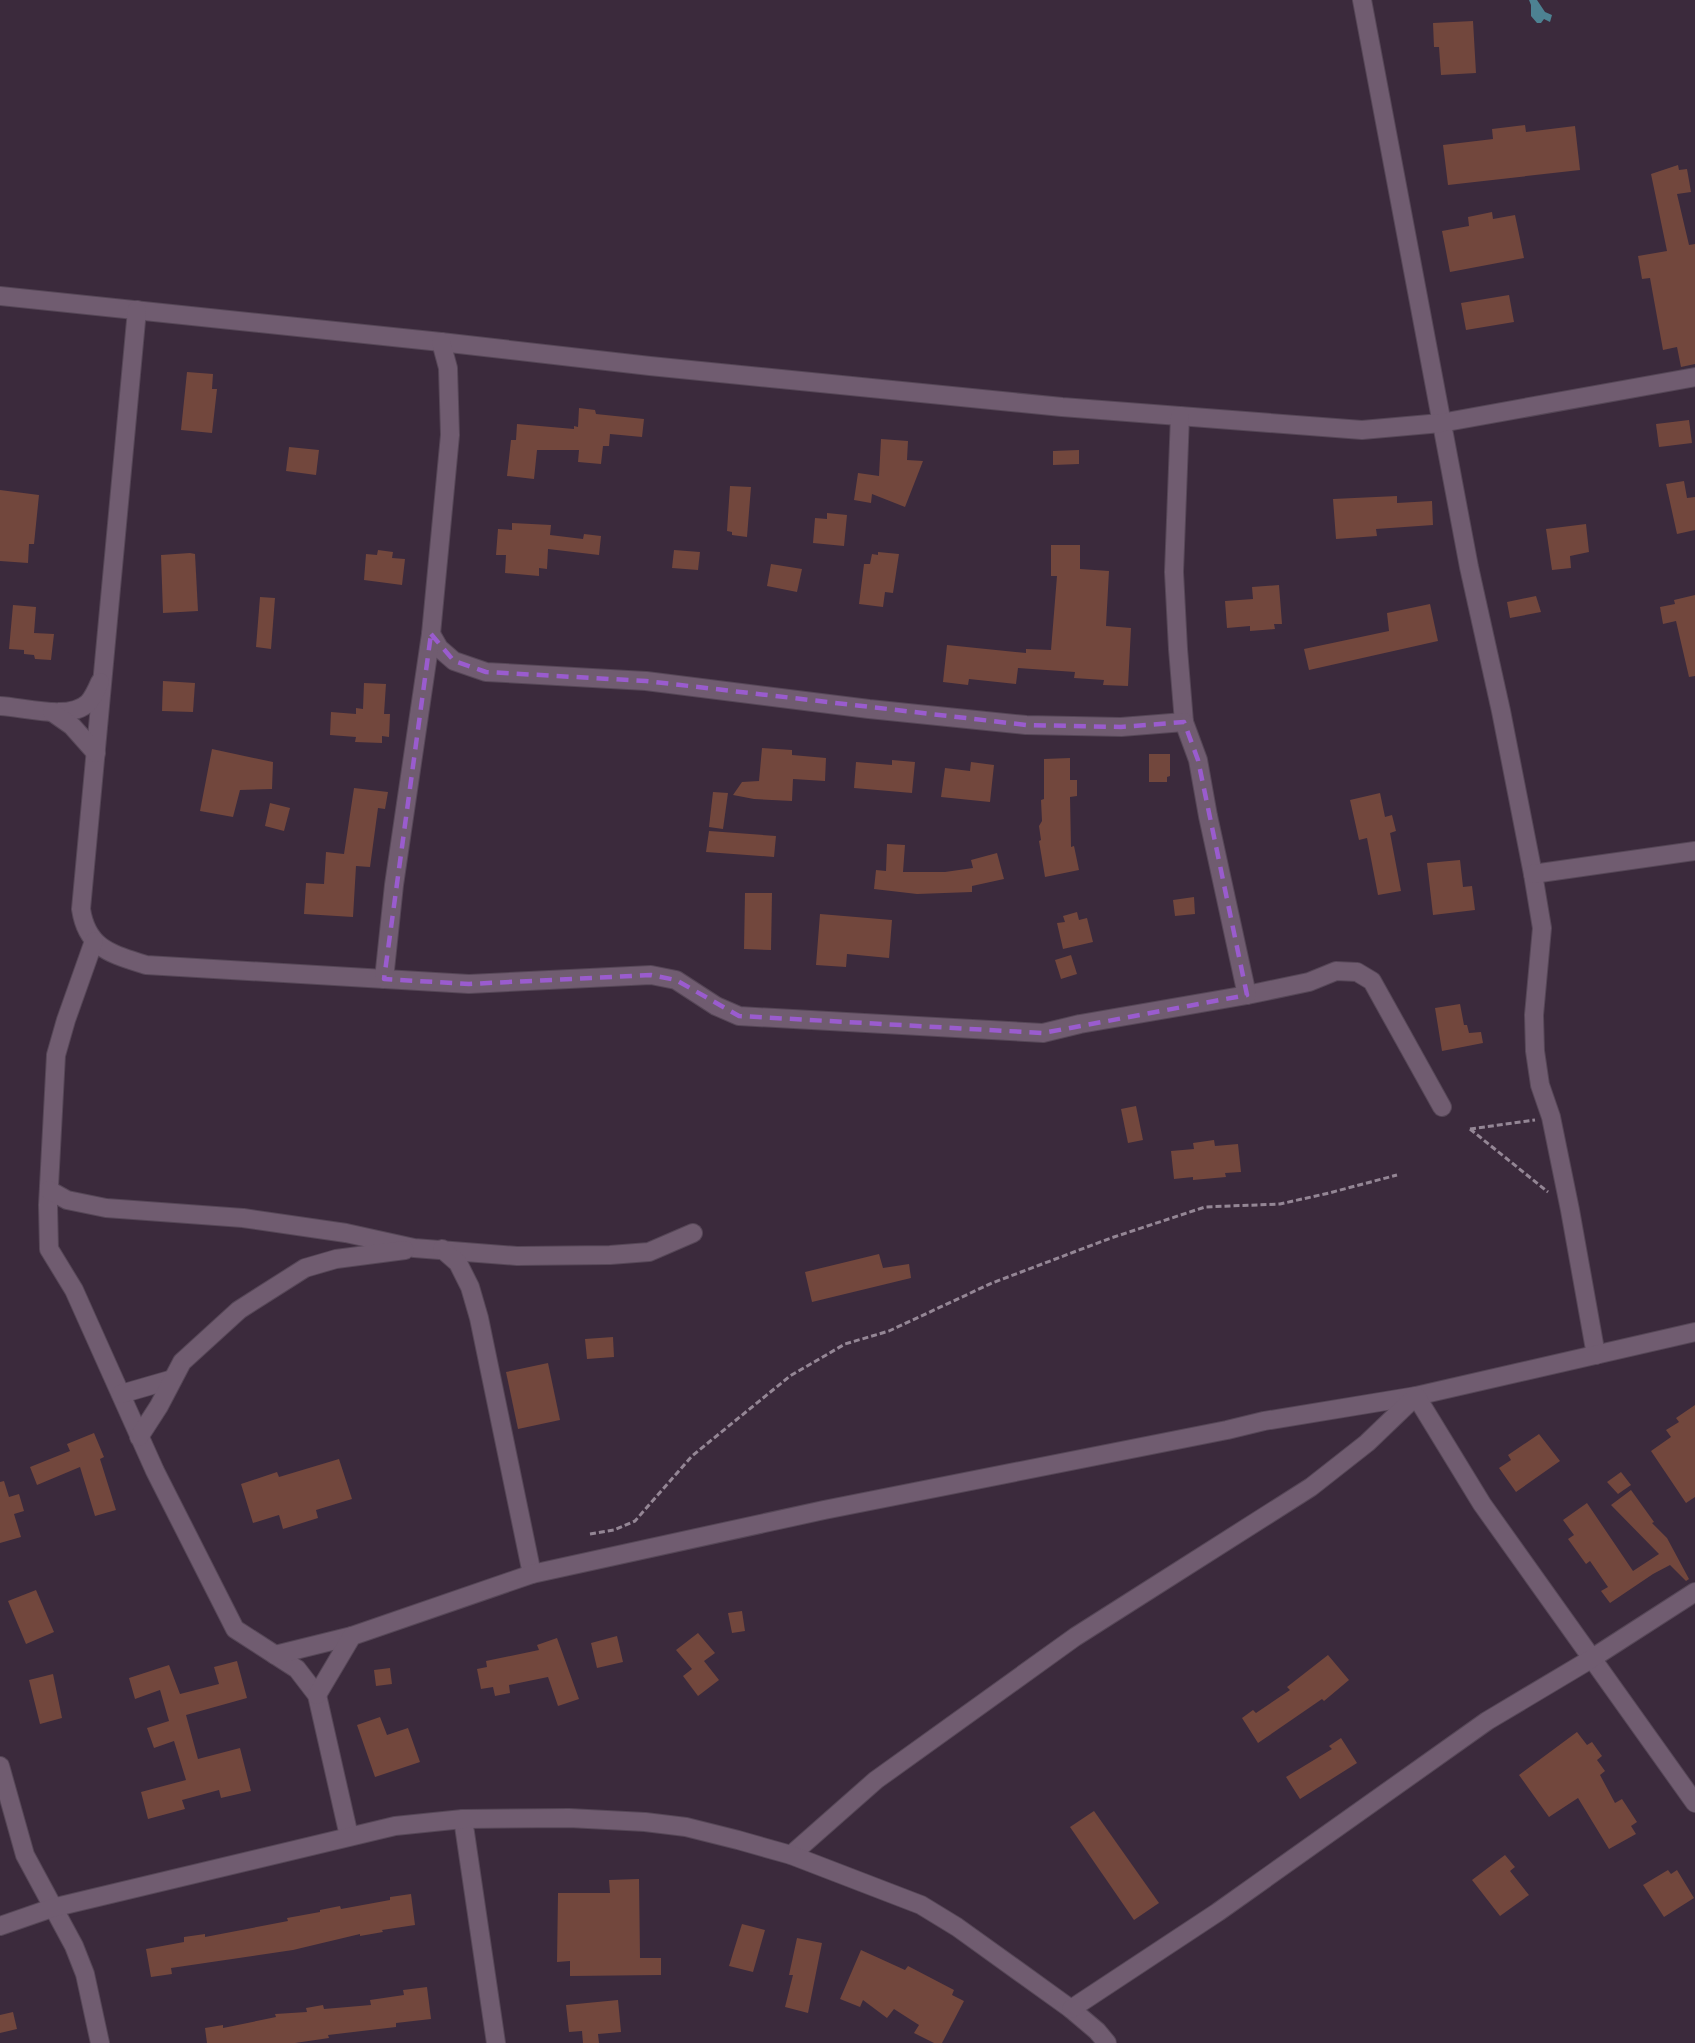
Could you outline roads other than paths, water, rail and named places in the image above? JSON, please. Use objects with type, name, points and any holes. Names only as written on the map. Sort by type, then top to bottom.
[{"type":"street","points":[[1362,0],[1441,423],[1533,874],[1542,928],[1534,1015],[1535,1051],[1540,1085],[1551,1117],[1570,1210],[1596,1355]]},
{"type":"street","points":[[0,296],[1039,405],[1362,430],[1441,423],[1695,377]]},
{"type":"street","points":[[137,310],[81,909],[84,925],[94,941],[108,952],[146,965],[469,984],[651,975],[676,980],[716,1006],[739,1016],[1043,1033],[1080,1024],[1309,982],[1336,971],[1358,972],[1372,981],[1442,1107]]},
{"type":"street","points":[[384,979],[394,885],[431,634],[450,435],[448,368],[441,342]]},
{"type":"street","points":[[1180,416],[1174,572],[1184,722],[1198,760],[1247,995]]},
{"type":"street","points":[[431,634],[439,648],[454,662],[486,672],[646,681],[869,709],[1026,725],[1121,727],[1184,722]]},
{"type":"street","points":[[0,706],[52,712],[75,710],[88,703],[103,678]]},
{"type":"street","points":[[52,712],[72,726],[96,753]]},
{"type":"street","points":[[1533,874],[1695,851]]},
{"type":"street","points":[[94,941],[56,1055],[48,1190],[49,1249],[74,1290],[160,1482],[235,1629],[297,1670],[317,1695],[349,1836]]},
{"type":"street","points":[[48,1190],[67,1200],[106,1208],[254,1220],[346,1233],[414,1248]]},
{"type":"street","points":[[139,1437],[159,1406],[182,1362],[239,1310],[305,1268],[336,1259],[414,1248],[517,1257],[649,1252],[693,1233]]},
{"type":"street","points":[[442,1249],[458,1263],[470,1287],[479,1318],[532,1574]]},
{"type":"street","points":[[276,1655],[352,1636],[532,1574],[836,1508],[1264,1421],[1416,1396],[1695,1332]]},
{"type":"street","points":[[120,1394],[173,1379]]},
{"type":"street","points":[[1416,1396],[1482,1504],[1695,1803]]},
{"type":"street","points":[[791,1855],[876,1780],[1075,1637],[1311,1487],[1367,1443],[1416,1396]]},
{"type":"street","points":[[1071,2009],[1218,1912],[1343,1821],[1487,1721],[1591,1659],[1695,1592]]},
{"type":"street","points":[[317,1695],[352,1636]]},
{"type":"street","points":[[0,1766],[25,1855],[74,1946],[85,1974],[100,2043]]},
{"type":"street","points":[[0,1926],[52,1908],[395,1826],[463,1819],[569,1818],[645,1822],[686,1827],[791,1855],[921,1905],[957,1927],[1071,2009],[1097,2031],[1107,2043]]},
{"type":"street","points":[[463,1819],[496,2043]]},
{"type":"water","points":[[1529,0],[1537,0],[1545,12],[1552,15],[1550,22],[1544,19],[1541,23],[1537,23],[1531,16]]}]
